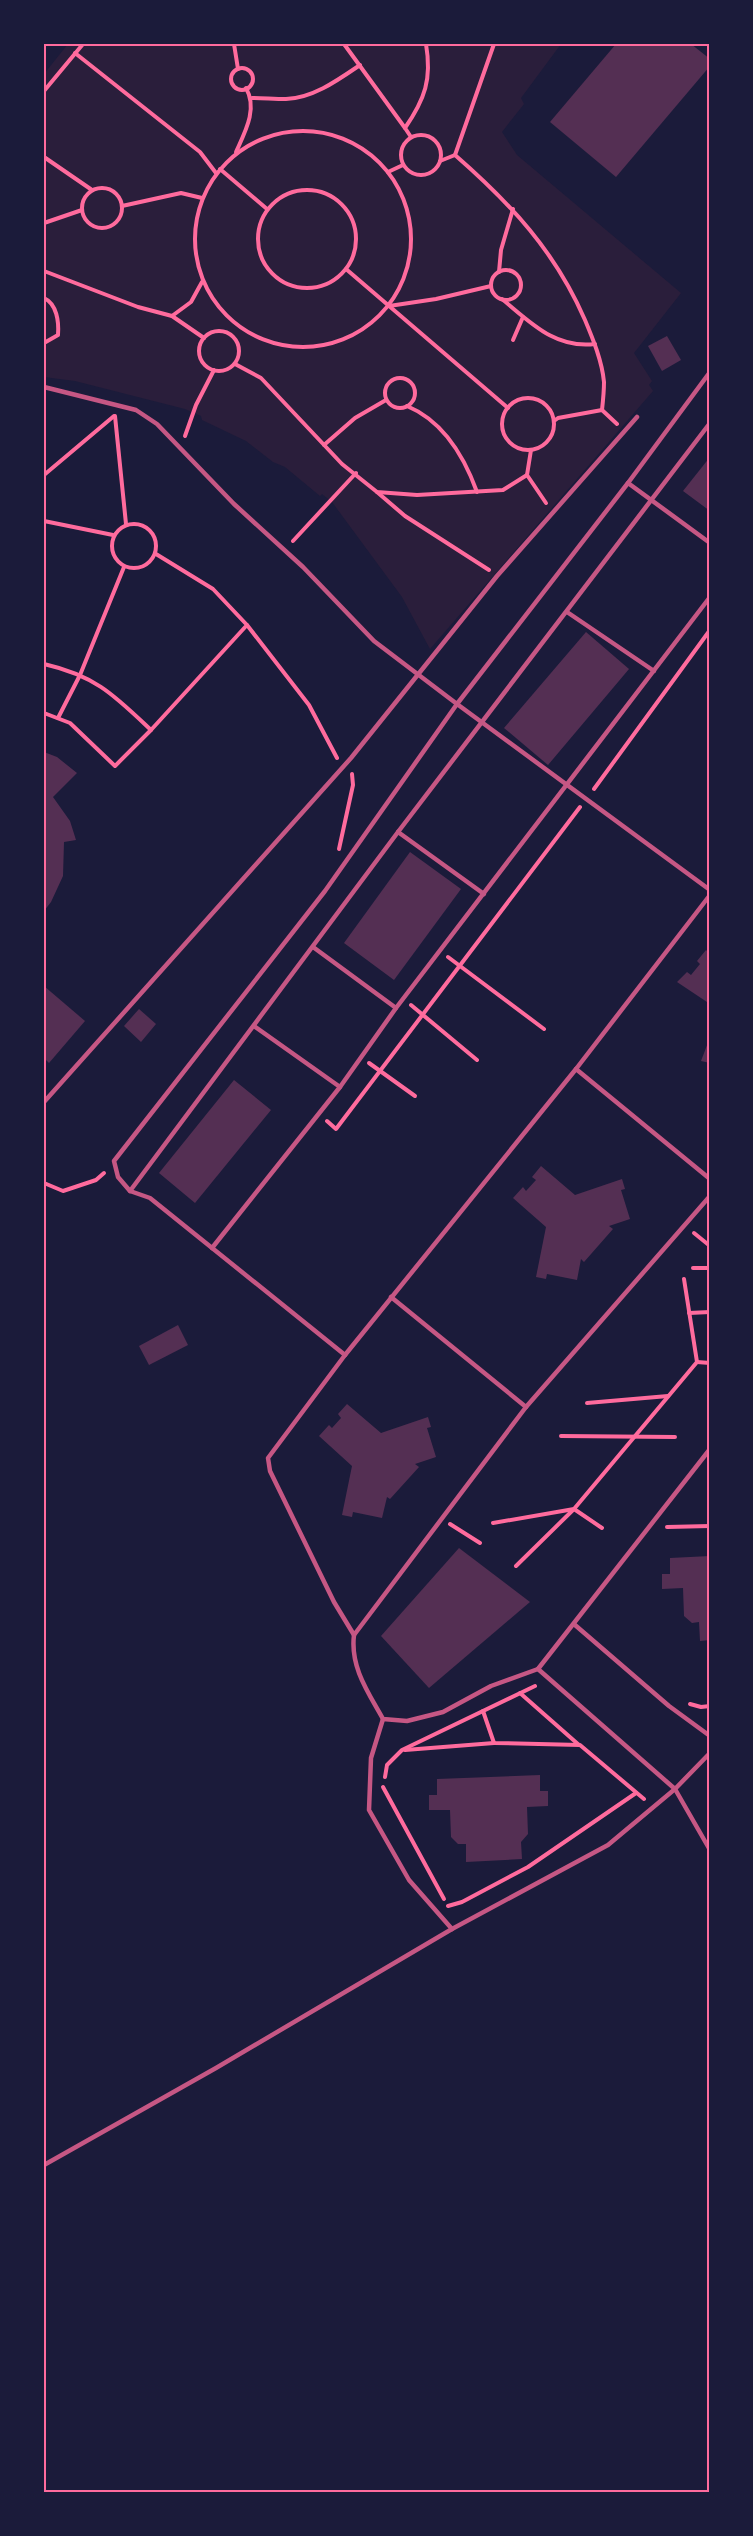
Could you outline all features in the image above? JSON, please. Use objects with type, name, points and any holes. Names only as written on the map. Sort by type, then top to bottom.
[{"type":"lane","points":[[345,1355],[150,1198],[130,1191],[118,1177],[114,1161],[325,891],[457,704],[628,483],[710,372]]},
{"type":"lane","points":[[44,387],[136,410],[157,424],[234,504],[285,550],[374,641],[710,890]]},
{"type":"lane","points":[[44,1102],[351,758],[497,576],[637,417]]},
{"type":"lane","points":[[130,1191],[398,832],[484,723],[710,423]]},
{"type":"lane","points":[[628,483],[710,543]]},
{"type":"lane","points":[[212,1248],[340,1087],[396,1008],[710,597]]},
{"type":"lane","points":[[567,612],[654,671]]},
{"type":"lane","points":[[398,832],[484,894]]},
{"type":"lane","points":[[354,1635],[334,1602],[270,1471],[268,1458],[345,1355],[576,1069],[710,895]]},
{"type":"lane","points":[[313,947],[396,1008]]},
{"type":"lane","points":[[254,1026],[340,1087]]},
{"type":"lane","points":[[576,1069],[710,1179]]},
{"type":"lane","points":[[452,1929],[409,1880],[369,1810],[371,1758],[383,1719],[358,1673],[352,1648],[354,1635],[526,1407],[710,1197]]},
{"type":"lane","points":[[391,1297],[526,1407]]},
{"type":"lane","points":[[383,1719],[406,1721],[443,1712],[491,1686],[538,1669],[710,1449]]},
{"type":"lane","points":[[574,1625],[669,1706],[710,1736]]},
{"type":"lane","points":[[538,1669],[675,1789],[710,1850]]},
{"type":"lane","points":[[44,2165],[216,2068],[452,1929],[608,1845],[675,1789],[710,1754]]},
{"type":"path","points":[[44,91],[83,44]]},
{"type":"path","points":[[234,44],[238,69]]},
{"type":"path","points":[[344,44],[411,137]]},
{"type":"path","points":[[405,128],[420,106],[428,81],[426,44]]},
{"type":"path","points":[[440,161],[441,153],[433,140],[426,136],[411,137],[401,149],[403,165],[415,174],[423,175],[430,173],[440,161],[455,155],[494,44]]},
{"type":"path","points":[[75,53],[200,152],[216,173]]},
{"type":"path","points":[[252,98],[288,99],[310,95],[340,80],[360,65]]},
{"type":"path","points":[[238,69],[249,70],[252,75],[252,83],[246,88],[238,89],[232,83],[232,75],[238,69]]},
{"type":"path","points":[[236,153],[249,125],[252,98],[246,88]]},
{"type":"path","points":[[287,131],[316,131],[343,138],[368,152],[388,172],[402,196],[410,224],[410,252],[403,280],[388,306],[370,325],[353,334],[318,346],[290,347],[262,339],[237,326],[218,306],[203,281],[195,254],[195,225],[202,198],[220,169],[236,153],[260,139],[287,131]]},
{"type":"path","points":[[455,155],[496,190],[539,238],[570,286],[595,344],[604,381],[602,410]]},
{"type":"path","points":[[44,157],[92,190],[108,188],[115,192],[122,206],[118,220],[104,228],[89,223],[82,210],[83,202],[92,190]]},
{"type":"path","points":[[388,172],[403,165]]},
{"type":"path","points":[[220,169],[267,209]]},
{"type":"path","points":[[300,190],[313,190],[336,200],[349,214],[355,232],[355,245],[346,268],[337,278],[314,288],[301,288],[277,278],[268,269],[258,246],[259,227],[267,209],[276,200],[300,190]]},
{"type":"path","points":[[122,206],[182,193],[202,198]]},
{"type":"path","points":[[499,272],[501,250],[513,209]]},
{"type":"path","points":[[44,223],[82,210]]},
{"type":"path","points":[[346,268],[508,408]]},
{"type":"path","points":[[502,299],[513,298],[520,289],[515,273],[504,270],[494,275],[491,286],[493,292],[543,334],[560,341],[583,345],[595,344]]},
{"type":"path","points":[[44,271],[138,307],[172,316],[204,338]]},
{"type":"path","points":[[172,316],[191,302],[203,281]]},
{"type":"path","points":[[388,306],[436,299],[491,286]]},
{"type":"path","points":[[44,298],[48,300],[59,321],[58,335],[44,343]]},
{"type":"path","points":[[513,340],[523,317]]},
{"type":"path","points":[[232,335],[237,326]]},
{"type":"path","points":[[217,331],[232,335],[239,349],[235,364],[229,369],[214,370],[202,361],[200,345],[204,338],[217,331]]},
{"type":"path","points":[[235,364],[261,378],[342,464],[356,473],[405,516],[497,576]]},
{"type":"path","points":[[180,448],[196,405],[214,370]]},
{"type":"path","points":[[407,406],[414,398],[413,386],[404,379],[388,384],[385,389],[387,400],[395,407],[407,406],[423,413],[438,426],[458,451],[477,492]]},
{"type":"path","points":[[525,398],[535,399],[544,404],[551,412],[554,421],[553,431],[548,440],[540,447],[531,450],[521,449],[505,436],[502,427],[503,417],[508,408],[516,401],[525,398]]},
{"type":"path","points":[[324,445],[354,418],[387,400]]},
{"type":"path","points":[[554,421],[558,418],[602,410]]},
{"type":"path","points":[[602,410],[624,430]]},
{"type":"path","points":[[44,475],[113,414],[126,524]]},
{"type":"path","points":[[531,450],[527,475],[544,501],[554,511]]},
{"type":"path","points":[[285,550],[356,473]]},
{"type":"path","points":[[376,492],[417,495],[503,490],[527,475]]},
{"type":"path","points":[[44,521],[114,535]]},
{"type":"path","points":[[126,524],[143,524],[155,537],[156,554],[142,568],[124,567],[112,555],[112,537],[126,524]]},
{"type":"path","points":[[156,554],[213,589],[247,625],[309,705],[341,769]]},
{"type":"path","points":[[58,718],[80,675],[124,567]]},
{"type":"path","points":[[44,713],[70,723],[115,766],[247,625]]},
{"type":"path","points":[[318,1114],[336,1129],[587,799],[659,696],[710,630]]},
{"type":"path","points":[[44,664],[70,670],[107,689],[151,730]]},
{"type":"path","points":[[335,859],[353,785],[351,758]]},
{"type":"path","points":[[440,951],[543,1029]]},
{"type":"path","points":[[403,999],[477,1060]]},
{"type":"path","points":[[361,1058],[415,1096]]},
{"type":"path","points":[[44,1183],[63,1191],[79,1186],[96,1180],[114,1161]]},
{"type":"path","points":[[684,1226],[710,1246]]},
{"type":"path","points":[[693,1268],[710,1268]]},
{"type":"path","points":[[516,1566],[574,1509],[697,1362],[684,1279]]},
{"type":"path","points":[[689,1313],[710,1312]]},
{"type":"path","points":[[697,1362],[710,1363]]},
{"type":"path","points":[[587,1403],[668,1396]]},
{"type":"path","points":[[561,1436],[675,1437]]},
{"type":"path","points":[[493,1523],[574,1509],[602,1528]]},
{"type":"path","points":[[443,1519],[480,1543]]},
{"type":"path","points":[[661,1536],[667,1527],[710,1526]]},
{"type":"path","points":[[549,1679],[402,1750],[387,1765],[383,1789],[449,1907],[528,1867],[636,1793]]},
{"type":"path","points":[[520,1693],[654,1807]]},
{"type":"path","points":[[688,1704],[701,1707],[710,1706]]},
{"type":"path","points":[[483,1711],[494,1743]]},
{"type":"path","points":[[402,1750],[494,1743],[580,1745]]},
{"type":"shaded area","points":[[68,44],[561,44],[521,98],[524,104],[502,132],[517,155],[681,293],[634,353],[652,381],[649,385],[653,391],[430,649],[402,597],[332,502],[322,494],[320,496],[285,467],[273,462],[246,441],[202,420],[201,416],[185,409],[75,381],[44,377],[44,74]]},
{"type":"building","points":[[616,44],[691,44],[710,59],[710,66],[616,177],[550,122]]},
{"type":"building","points":[[667,336],[681,360],[662,371],[648,346]]},
{"type":"building","points":[[710,457],[710,511],[683,491]]},
{"type":"building","points":[[586,632],[629,669],[548,765],[504,728]]},
{"type":"building","points":[[44,752],[57,757],[77,773],[53,797],[70,821],[76,840],[64,842],[63,876],[51,902],[44,911]]},
{"type":"building","points":[[410,852],[461,889],[394,980],[344,943]]},
{"type":"building","points":[[706,950],[710,954],[710,1004],[677,982],[687,972],[691,975],[700,964],[697,961]]},
{"type":"building","points":[[44,986],[85,1021],[49,1063],[44,1058]]},
{"type":"building","points":[[139,1009],[156,1024],[141,1042],[124,1026]]},
{"type":"building","points":[[710,1040],[710,1063],[701,1061]]},
{"type":"building","points":[[234,1080],[271,1110],[195,1203],[159,1173]]},
{"type":"building","points":[[541,1166],[575,1195],[622,1179],[625,1189],[621,1190],[630,1219],[609,1226],[613,1229],[584,1262],[581,1259],[577,1280],[547,1274],[546,1279],[536,1277],[546,1227],[513,1198],[523,1187],[526,1191],[536,1180],[532,1177]]},
{"type":"building","points":[[178,1325],[188,1345],[149,1365],[139,1346]]},
{"type":"building","points":[[347,1404],[381,1433],[428,1417],[431,1427],[427,1428],[436,1457],[415,1464],[419,1467],[390,1499],[387,1497],[382,1518],[353,1512],[352,1517],[342,1515],[352,1466],[319,1436],[329,1425],[332,1428],[341,1418],[338,1414]]},
{"type":"building","points":[[459,1548],[530,1602],[429,1688],[381,1636]]},
{"type":"building","points":[[710,1556],[710,1640],[700,1641],[699,1622],[692,1623],[684,1616],[683,1588],[662,1589],[662,1574],[670,1574],[670,1558]]},
{"type":"building","points":[[540,1775],[540,1791],[548,1791],[548,1806],[527,1807],[528,1834],[521,1842],[522,1859],[466,1862],[466,1844],[458,1844],[451,1837],[450,1810],[429,1810],[429,1795],[437,1795],[437,1779]]}]
